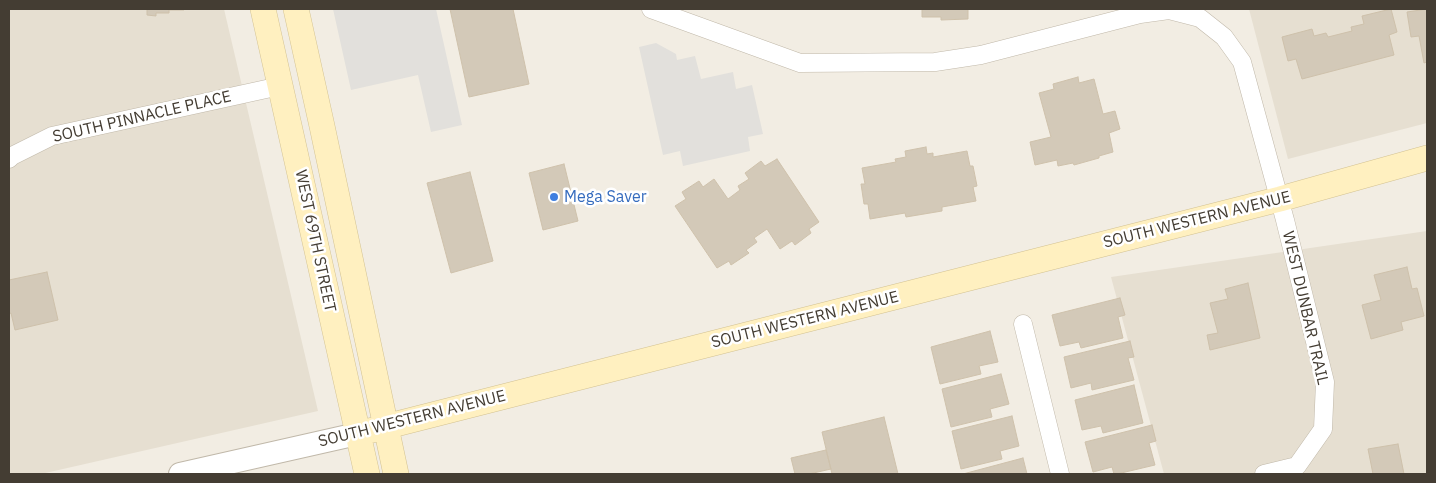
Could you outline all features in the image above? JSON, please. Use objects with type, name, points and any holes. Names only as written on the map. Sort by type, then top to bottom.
[{"type":"main road","name":"WEST 69TH STREET","points":[[263,9],[366,474]]},
{"type":"main road","name":"WEST 69TH STREET","points":[[296,9],[396,474]]},
{"type":"main road","name":"SOUTH WESTERN AVENUE","points":[[357,434],[1280,199],[1427,158]]},
{"type":"street","name":"WEST DUNBAR TRAIL","points":[[650,9],[800,64],[935,62],[981,55],[1140,14],[1169,10],[1200,18],[1224,37],[1242,62],[1280,199],[1325,382],[1322,428],[1297,466],[1264,474]]},
{"type":"street","name":"SOUTH PINNACLE PLACE","points":[[9,159],[52,136],[280,86]]},
{"type":"street","points":[[1023,324],[1060,474]]},
{"type":"street","name":"SOUTH WESTERN AVENUE","points":[[180,474],[357,434]]},
{"type":"shaded area","points":[[9,9],[224,9],[318,411],[41,474],[9,474]]},
{"type":"shaded area","points":[[333,9],[436,9],[462,125],[431,132],[418,75],[351,90]]},
{"type":"shaded area","points":[[1249,9],[1427,9],[1427,123],[1288,159]]},
{"type":"shaded area","points":[[656,43],[676,54],[677,60],[695,56],[701,79],[733,72],[736,89],[752,85],[763,134],[748,137],[750,151],[683,166],[680,151],[663,155],[639,47]]},
{"type":"shaded area","points":[[1427,231],[1427,474],[1164,474],[1111,277]]},
{"type":"building","points":[[147,9],[184,10],[169,10],[169,13],[156,13],[156,16],[147,15]]},
{"type":"building","points":[[450,9],[513,9],[529,84],[469,97]]},
{"type":"building","points":[[922,9],[968,9],[968,19],[941,20],[941,17],[922,17]]},
{"type":"building","points":[[1391,9],[1397,32],[1389,35],[1394,55],[1302,79],[1296,59],[1288,61],[1282,37],[1312,29],[1314,36],[1326,33],[1328,37],[1352,31],[1351,27],[1364,24],[1362,16]]},
{"type":"building","points":[[1427,9],[1427,62],[1424,63],[1419,36],[1411,37],[1407,12]]},
{"type":"building","points":[[1078,77],[1079,83],[1094,79],[1103,114],[1115,111],[1120,129],[1109,133],[1113,152],[1074,165],[1073,163],[1058,166],[1057,160],[1035,165],[1030,142],[1051,137],[1039,93],[1054,89],[1053,84]]},
{"type":"building","points":[[926,147],[927,154],[933,153],[933,157],[967,151],[970,166],[973,166],[977,186],[973,187],[976,201],[942,207],[942,211],[906,217],[905,213],[870,219],[868,204],[864,204],[861,184],[865,184],[862,168],[896,162],[895,159],[906,157],[905,151]]},
{"type":"building","points":[[777,159],[819,222],[809,229],[811,233],[795,245],[792,241],[780,249],[767,229],[754,238],[757,242],[746,250],[749,253],[731,265],[729,261],[717,268],[675,206],[686,199],[682,192],[699,181],[703,187],[714,179],[728,199],[740,190],[738,186],[749,179],[745,173],[761,161],[765,166]]},
{"type":"building","name":"Mega Saver","points":[[564,164],[578,221],[543,230],[529,173]]},
{"type":"building","points":[[470,172],[493,261],[451,273],[427,183]]},
{"type":"building","points":[[1407,267],[1412,289],[1417,288],[1424,316],[1401,322],[1403,330],[1371,339],[1362,305],[1381,300],[1374,275]]},
{"type":"building","points":[[47,272],[58,320],[15,330],[11,313],[9,314],[9,280]]},
{"type":"building","points":[[1248,283],[1260,338],[1210,350],[1207,335],[1218,333],[1210,303],[1228,299],[1225,289]]},
{"type":"building","points":[[1120,298],[1125,315],[1118,317],[1123,338],[1081,348],[1079,342],[1060,346],[1052,315]]},
{"type":"building","points":[[990,331],[998,362],[979,366],[981,374],[940,384],[931,347]]},
{"type":"building","points":[[1130,341],[1134,357],[1128,358],[1134,380],[1092,390],[1091,383],[1071,388],[1064,357]]},
{"type":"building","points":[[1001,374],[1009,404],[990,409],[992,417],[951,427],[942,389]]},
{"type":"building","points":[[1134,385],[1143,423],[1103,433],[1101,426],[1082,430],[1075,400]]},
{"type":"building","points":[[1012,416],[1019,446],[1000,451],[1002,459],[961,469],[952,431]]},
{"type":"building","points":[[884,417],[898,474],[832,474],[822,432]]},
{"type":"building","points":[[1152,425],[1156,441],[1149,443],[1155,465],[1117,474],[1114,474],[1112,467],[1093,472],[1085,442]]},
{"type":"building","points":[[1398,444],[1404,474],[1373,474],[1368,449]]},
{"type":"building","points":[[826,450],[831,469],[809,474],[795,474],[791,458]]},
{"type":"building","points":[[1023,458],[1027,474],[963,474]]},
{"type":"place","name":"Mega Saver","points":[[554,197]]}]
